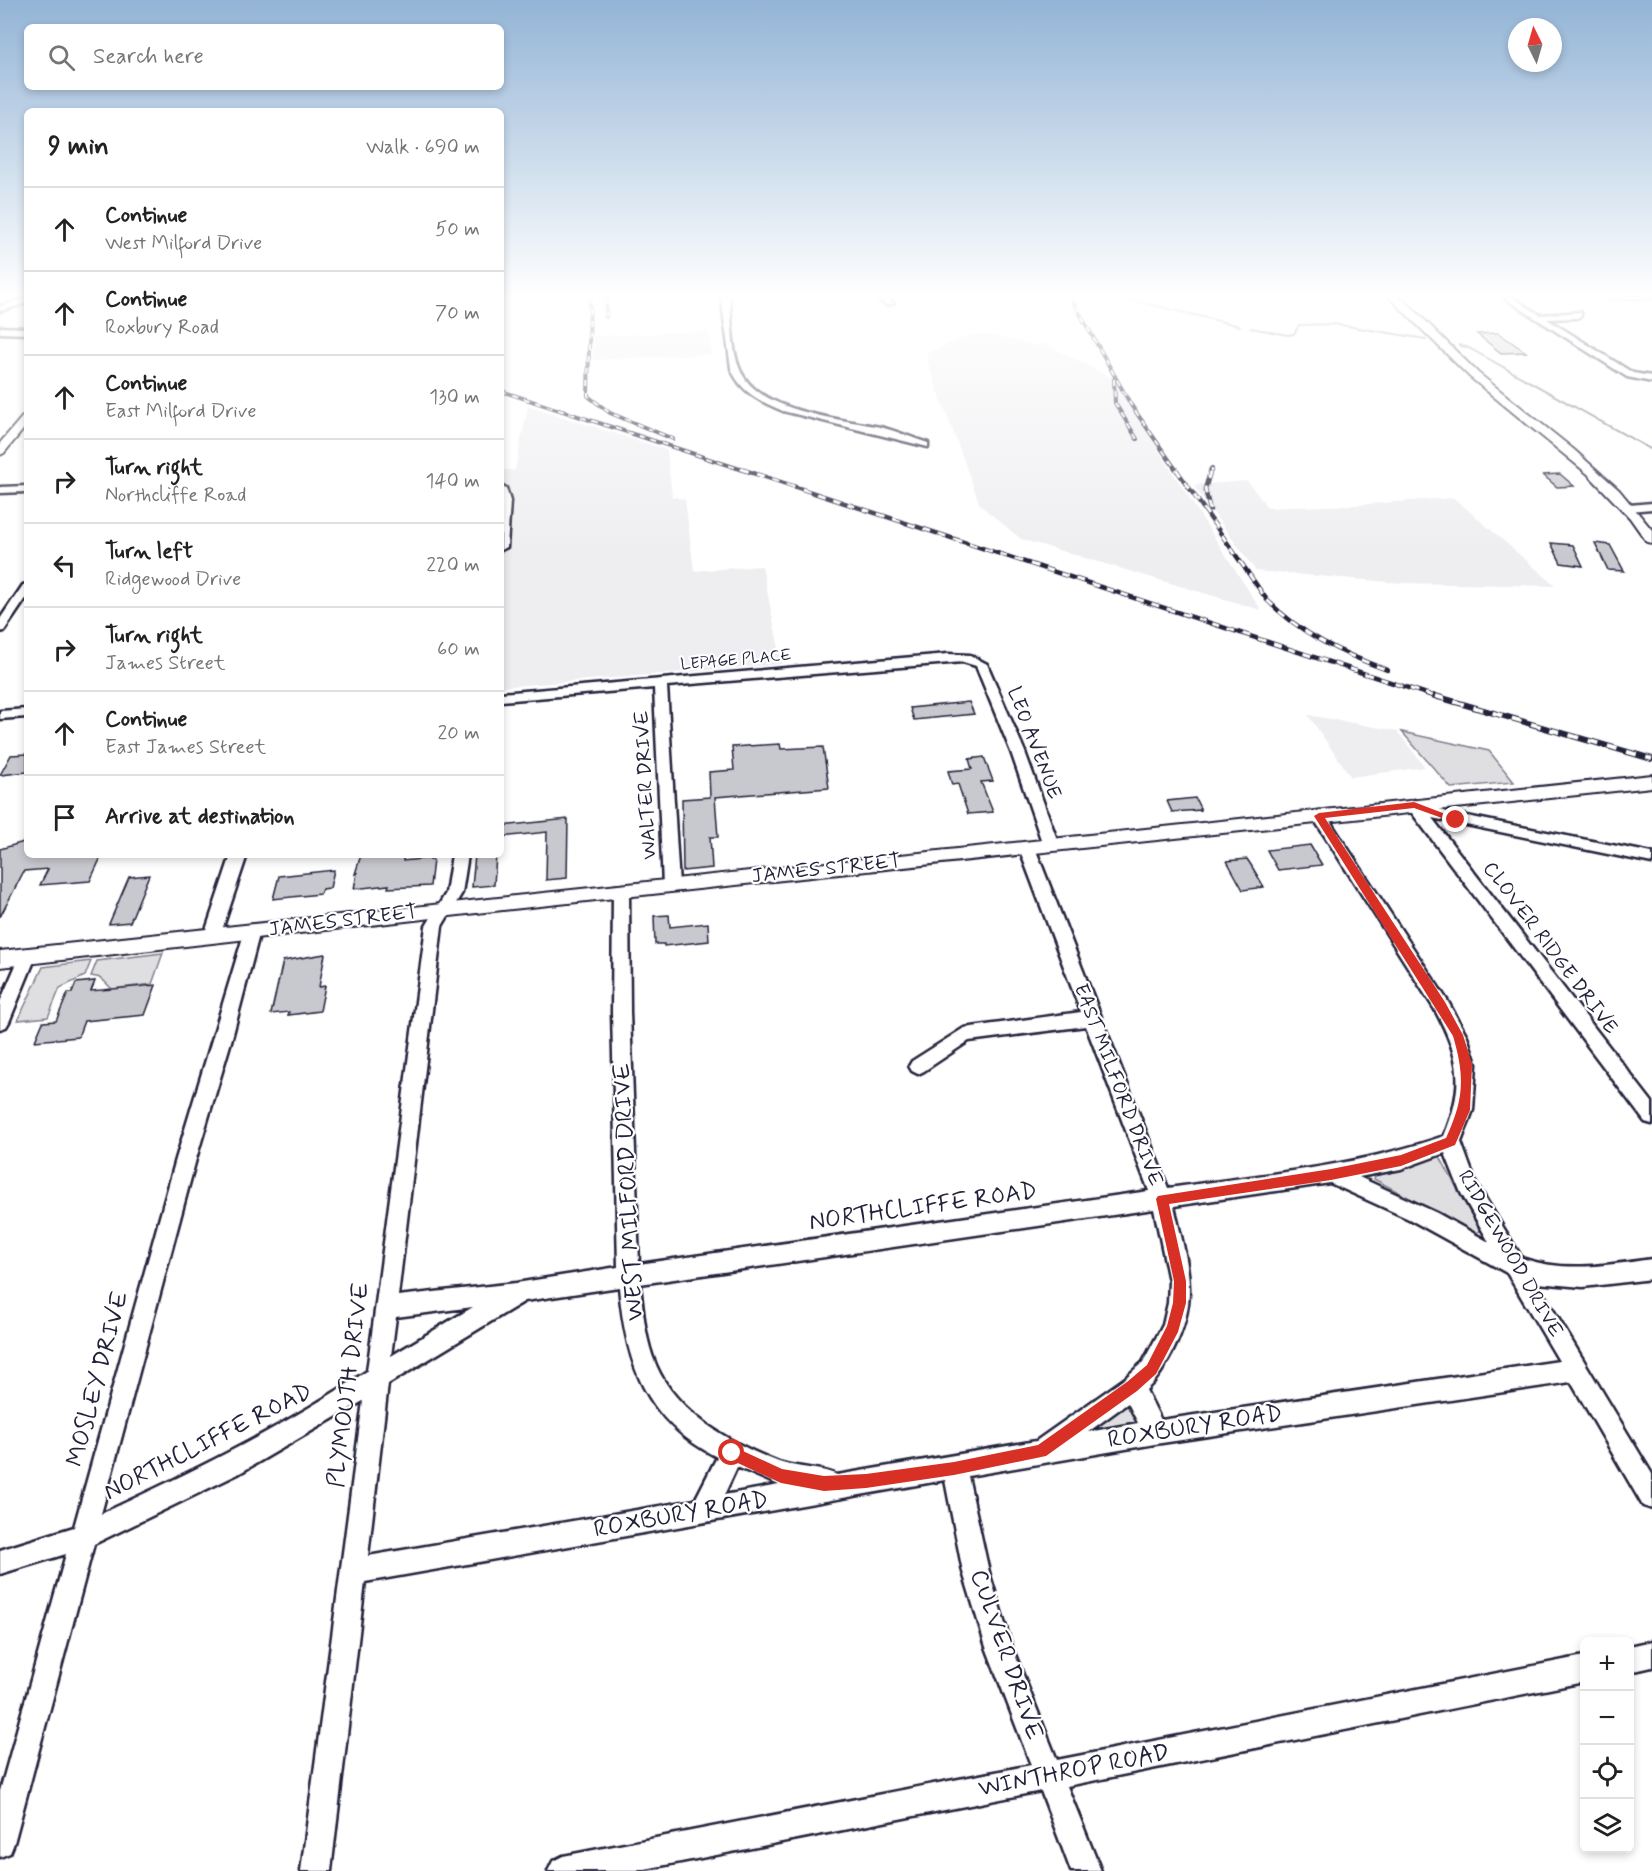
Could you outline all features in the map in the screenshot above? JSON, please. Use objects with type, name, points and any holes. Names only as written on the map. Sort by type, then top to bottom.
[{"type":"main road","points":[[1484,383],[1590,471],[1629,508],[1652,539]]},
{"type":"main road","points":[[0,451],[24,422]]},
{"type":"main road","name":"JAMES STREET","points":[[0,960],[445,909],[1652,781]]},
{"type":"street","points":[[744,383],[767,400],[789,410],[895,434],[925,445]]},
{"type":"street","points":[[0,490],[24,489]]},
{"type":"street","points":[[1629,508],[1652,506]]},
{"type":"street","points":[[0,628],[24,592]]},
{"type":"street","name":"LEPAGE PLACE","points":[[504,697],[948,658],[973,659]]},
{"type":"street","name":"LEO AVENUE","points":[[973,659],[981,664],[996,694],[1051,845]]},
{"type":"street","name":"WALTER DRIVE","points":[[660,683],[671,885]]},
{"type":"street","points":[[0,715],[24,712]]},
{"type":"street","points":[[1414,805],[1444,817],[1649,861]]},
{"type":"street","name":"CLOVER RIDGE DRIVE","points":[[1414,805],[1652,1116]]},
{"type":"street","points":[[1319,816],[1458,1035],[1467,1064],[1464,1110],[1450,1142]]},
{"type":"street","name":"EAST MILFORD DRIVE","points":[[1027,848],[1162,1199],[1180,1281],[1179,1303],[1173,1328],[1152,1370],[1132,1387],[1041,1451]]},
{"type":"street","points":[[212,936],[237,858]]},
{"type":"street","name":"PLYMOUTH DRIVE","points":[[316,1871],[434,926],[454,893],[460,858]]},
{"type":"street","name":"WEST MILFORD DRIVE","points":[[621,890],[621,1012],[629,1277],[632,1318],[642,1363],[661,1400],[680,1419],[717,1446],[781,1476],[824,1484],[866,1481]]},
{"type":"street","name":"MOSLEY DRIVE","points":[[0,1843],[186,1159],[223,1038],[252,931]]},
{"type":"street","points":[[0,1022],[28,956]]},
{"type":"street","points":[[918,1066],[964,1035],[1091,1018]]},
{"type":"street","name":"NORTHCLIFFE ROAD","points":[[386,1308],[629,1277],[1331,1174],[1401,1160],[1450,1142]]},
{"type":"street","name":"RIDGEWOOD DRIVE","points":[[1450,1142],[1468,1187],[1652,1497]]},
{"type":"street","points":[[1331,1174],[1441,1225],[1514,1265],[1542,1274],[1569,1276],[1619,1274],[1652,1269]]},
{"type":"street","name":"NORTHCLIFFE ROAD","points":[[0,1562],[83,1536],[230,1466],[335,1406],[411,1355],[522,1291]]},
{"type":"street","name":"ROXBURY ROAD","points":[[354,1571],[1155,1432],[1576,1370]]},
{"type":"street","points":[[1132,1387],[1155,1432]]},
{"type":"street","points":[[702,1512],[732,1453]]},
{"type":"street","name":"CULVER DRIVE","points":[[954,1468],[976,1572],[999,1647],[1086,1871]]},
{"type":"street","points":[[1634,1658],[1652,1654]]},
{"type":"street","name":"WINTHROP ROAD","points":[[563,1871],[736,1835],[1048,1777],[1434,1701],[1580,1670]]},
{"type":"shaded area","points":[[935,383],[1115,383],[1261,610],[1021,539],[980,505]]},
{"type":"shaded area","points":[[528,406],[667,450],[672,497],[685,499],[694,571],[762,566],[782,664],[504,687],[504,470],[515,470]]},
{"type":"shaded area","points":[[1247,481],[1268,508],[1454,498],[1556,586],[1402,583],[1256,571],[1193,485]]},
{"type":"shaded area","points":[[1308,715],[1397,731],[1425,767],[1351,777]]},
{"type":"shaded area","points":[[1402,732],[1489,751],[1514,782],[1451,788]]},
{"type":"shaded area","points":[[163,953],[152,984],[112,989],[101,978],[91,976],[97,961]]},
{"type":"shaded area","points":[[91,961],[85,976],[60,988],[48,1017],[18,1020],[43,967]]},
{"type":"shaded area","points":[[1438,1153],[1480,1231],[1475,1233],[1374,1179],[1375,1174]]},
{"type":"shaded area","points":[[1127,1402],[1138,1424],[1091,1429]]},
{"type":"building","points":[[1560,474],[1574,486],[1557,487],[1543,475]]},
{"type":"building","points":[[1551,543],[1573,545],[1583,566],[1561,563]]},
{"type":"building","points":[[1595,543],[1610,545],[1624,571],[1608,570]]},
{"type":"building","points":[[969,702],[974,714],[914,720],[910,708]]},
{"type":"building","points":[[780,744],[781,749],[823,747],[829,788],[715,797],[718,837],[710,837],[712,868],[683,871],[682,799],[710,797],[709,772],[734,770],[732,747]]},
{"type":"building","points":[[24,754],[24,772],[0,775],[11,755]]},
{"type":"building","points":[[984,757],[993,781],[981,782],[993,812],[968,814],[958,784],[952,785],[948,771],[972,769],[969,759]]},
{"type":"building","points":[[1195,798],[1201,810],[1172,812],[1167,801]]},
{"type":"building","points":[[568,819],[567,878],[546,880],[547,832],[504,837],[504,826]]},
{"type":"building","points":[[24,842],[24,858],[101,858],[90,881],[40,885],[48,869],[24,871],[0,917],[0,849]]},
{"type":"building","points":[[1310,845],[1322,865],[1278,870],[1267,850]]},
{"type":"building","points":[[360,858],[404,858],[403,861],[431,858],[430,860],[433,860],[430,886],[388,888],[389,885],[354,889],[357,873],[355,874]]},
{"type":"building","points":[[475,858],[496,858],[494,885],[472,887]]},
{"type":"building","points":[[1247,859],[1264,887],[1243,890],[1227,861]]},
{"type":"building","points":[[334,870],[330,888],[322,889],[320,894],[273,899],[279,876]]},
{"type":"building","points":[[149,875],[130,922],[109,924],[129,877]]},
{"type":"building","points":[[669,915],[670,927],[708,923],[709,941],[664,946],[664,944],[655,944],[654,916]]},
{"type":"building","points":[[325,954],[319,987],[325,986],[320,1011],[288,1015],[289,1012],[271,1014],[283,961]]},
{"type":"building","points":[[95,981],[91,991],[156,985],[145,1015],[84,1021],[78,1037],[35,1041],[43,1022],[56,1021],[68,993],[72,993],[76,983]]},
{"type":"waterway","points":[[1532,383],[1652,450]]},
{"type":"railway","points":[[588,383],[588,396],[610,413],[673,439]]},
{"type":"railway","points":[[1114,383],[1115,403],[1137,439]]},
{"type":"railway","points":[[1119,383],[1131,405],[1177,471]]},
{"type":"railway","points":[[504,392],[746,471]]},
{"type":"railway","points":[[741,469],[1439,698]]},
{"type":"railway","points":[[1176,469],[1267,600],[1294,623],[1323,642],[1387,670]]},
{"type":"railway","points":[[1210,510],[1205,489],[1211,469]]},
{"type":"railway","points":[[1435,696],[1652,759]]},
{"type":"route","points":[[732,1453],[781,1476],[824,1484],[866,1481],[954,1468],[1041,1451],[1132,1387],[1152,1370],[1173,1328],[1179,1303],[1180,1281],[1162,1199],[1331,1174],[1401,1160],[1450,1142],[1464,1110],[1467,1064],[1458,1035],[1319,816],[1414,805],[1456,820]]}]
